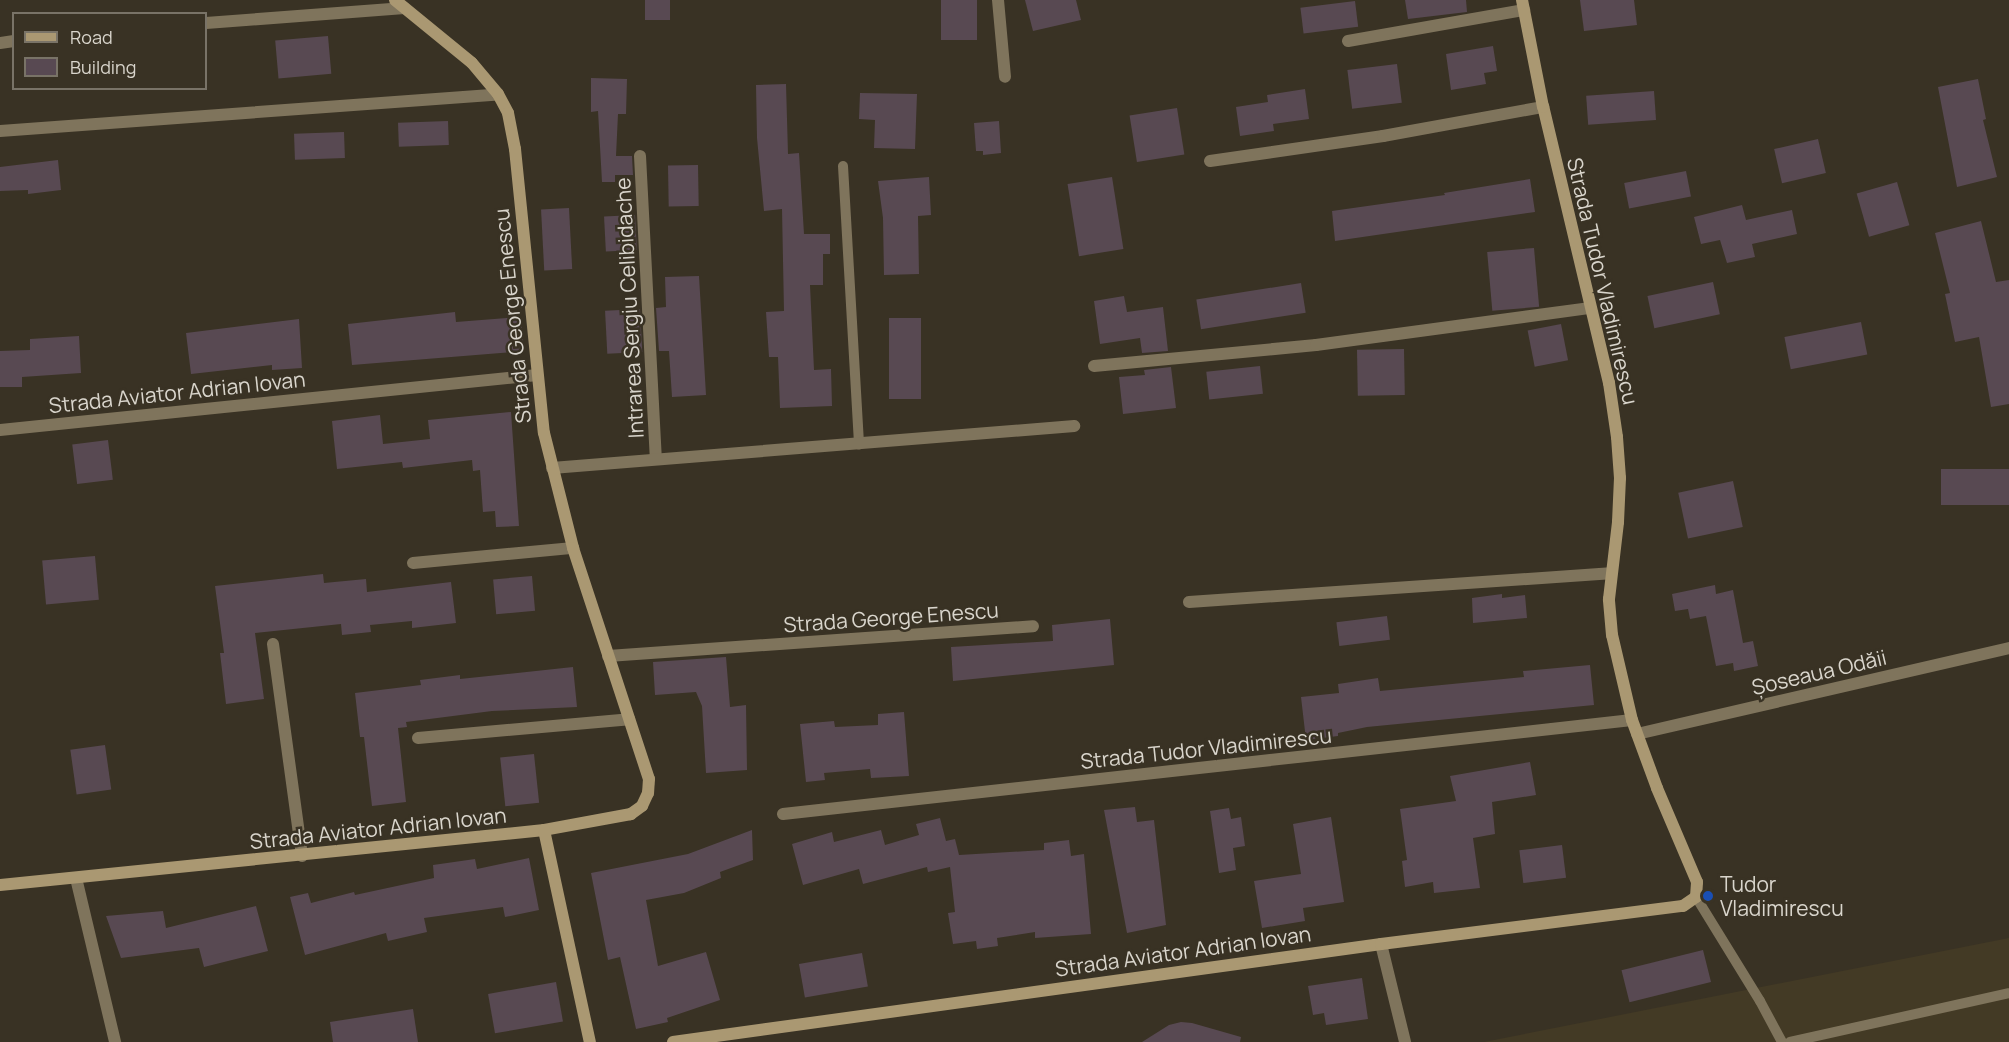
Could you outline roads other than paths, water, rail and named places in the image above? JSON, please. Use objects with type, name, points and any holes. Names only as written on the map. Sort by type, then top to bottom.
[{"type":"street","points":[[998,0],[1005,77]]},
{"type":"street","name":"Strada George Enescu","points":[[207,23],[399,4],[472,63],[498,94],[512,129],[537,375],[552,468],[573,548],[649,779],[648,793],[642,806],[631,814],[544,830]]},
{"type":"street","points":[[1348,41],[1523,5]]},
{"type":"street","name":"Strada Tudor Vladimirescu","points":[[1523,5],[1543,107],[1592,308],[1617,437],[1620,478],[1618,522],[1609,599],[1612,635],[1632,720],[1657,788],[1697,882],[1696,897]]},
{"type":"street","points":[[0,131],[498,94]]},
{"type":"street","points":[[1210,161],[1383,136],[1543,107]]},
{"type":"street","name":"Intrarea Sergiu Celibidache","points":[[640,156],[657,459]]},
{"type":"street","points":[[1095,366],[1339,342],[1592,308]]},
{"type":"street","name":"Strada Aviator Adrian Iovan","points":[[0,430],[537,375]]},
{"type":"street","name":"Intrarea Sergiu Celibidache","points":[[552,468],[1074,426]]},
{"type":"street","points":[[413,563],[573,548]]},
{"type":"street","points":[[1189,602],[1611,573]]},
{"type":"street","name":"Strada George Enescu","points":[[608,656],[1033,626]]},
{"type":"street","points":[[273,644],[302,856]]},
{"type":"street","name":"Șoseaua Odăii","points":[[1637,734],[2009,648]]},
{"type":"street","points":[[418,738],[629,719]]},
{"type":"street","name":"Strada Tudor Vladimirescu","points":[[783,814],[1632,720]]},
{"type":"street","points":[[544,830],[589,1042]]},
{"type":"street","name":"Strada Aviator Adrian Iovan","points":[[0,885],[544,830]]},
{"type":"street","points":[[76,878],[115,1042]]},
{"type":"street","name":"Strada Aviator Adrian Iovan","points":[[673,1042],[1381,944],[1683,906],[1696,897]]},
{"type":"street","points":[[1381,944],[1405,1042]]},
{"type":"street","points":[[756,1029],[759,1042]]},
{"type":"lane","points":[[843,166],[859,445]]},
{"type":"lane","points":[[1696,897],[1760,1001],[1782,1042]]},
{"type":"lane","points":[[1790,1042],[2009,993]]},
{"type":"place","name":"Tudor Vladimirescu","points":[[1708,896]]}]
